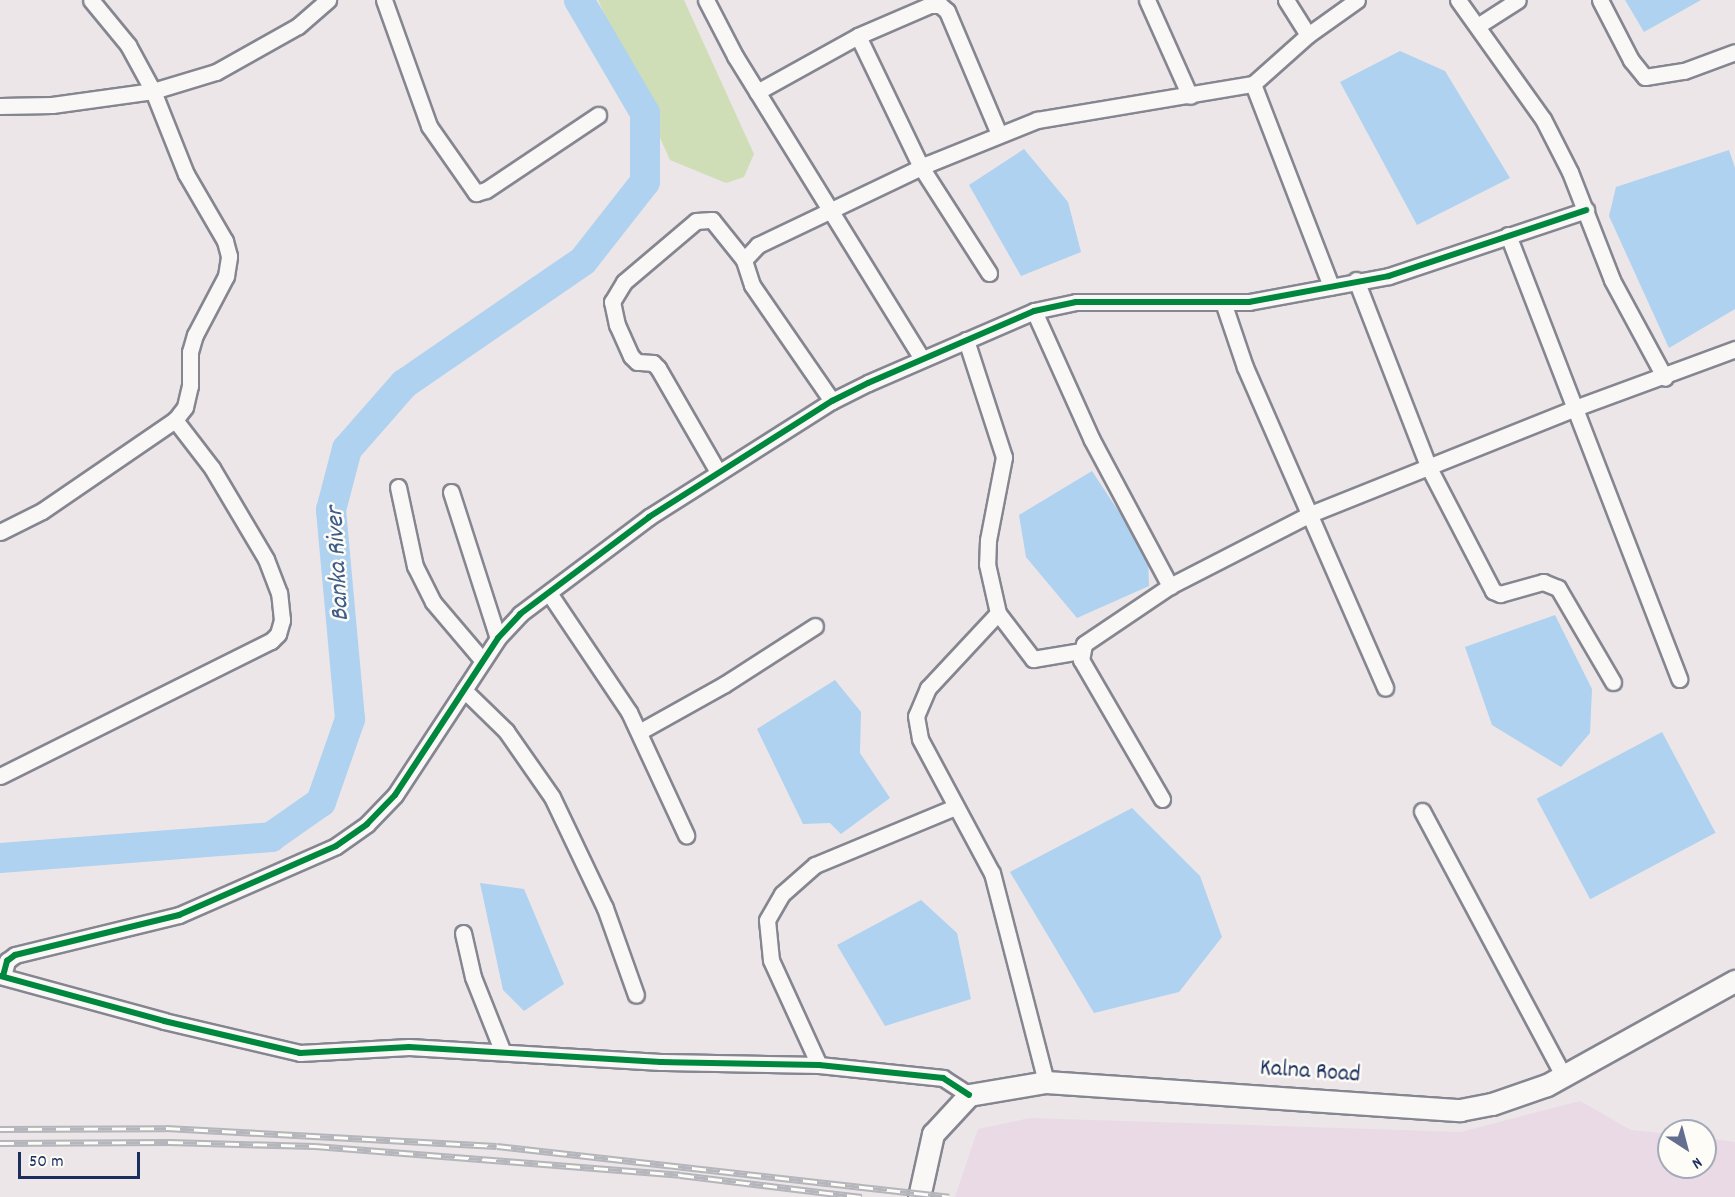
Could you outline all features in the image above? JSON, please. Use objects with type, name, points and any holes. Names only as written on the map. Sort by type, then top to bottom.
[{"type":"street","points":[[0,532],[42,511],[175,420],[184,407],[190,386],[190,352],[195,335],[216,302],[229,255],[225,241],[186,174],[153,91],[128,45],[91,0]]},
{"type":"street","points":[[0,106],[52,105],[153,91],[216,72],[238,62],[298,26],[328,0]]},
{"type":"street","points":[[384,0],[429,126],[476,193],[486,190],[598,115]]},
{"type":"street","points":[[706,0],[757,92],[922,359]]},
{"type":"street","points":[[1147,0],[1190,96]]},
{"type":"street","points":[[1286,0],[1308,35]]},
{"type":"street","points":[[744,260],[758,245],[829,209],[999,134],[1077,111],[1190,96],[1254,84],[1308,35],[1358,0]]},
{"type":"street","points":[[1458,0],[1479,25],[1543,119],[1586,210],[1612,280],[1665,378]]},
{"type":"street","points":[[1479,25],[1518,0]]},
{"type":"street","points":[[1600,0],[1631,60],[1645,77],[1684,71],[1735,52]]},
{"type":"street","points":[[757,92],[858,36],[930,5],[940,5],[947,11],[999,134]]},
{"type":"street","points":[[858,36],[921,167],[988,273]]},
{"type":"street","points":[[1254,84],[1331,286]]},
{"type":"street","points":[[919,1197],[933,1134],[969,1095],[943,1078],[819,1065],[661,1062],[502,1050],[409,1047],[300,1053],[164,1022],[2,976],[7,961],[15,955],[179,915],[336,846],[367,824],[395,795],[498,638],[520,614],[649,517],[832,401],[1034,311],[1076,303],[1224,305],[1331,286],[1438,262],[1508,235],[1586,210]]},
{"type":"street","points":[[718,472],[658,368],[653,363],[637,362],[631,356],[617,325],[612,302],[624,282],[696,221],[712,220],[744,260],[752,285],[769,313],[832,401]]},
{"type":"street","points":[[1508,235],[1679,679]]},
{"type":"street","points":[[1356,280],[1428,466],[1493,591],[1500,594],[1543,582],[1558,588],[1613,682]]},
{"type":"street","points":[[1224,305],[1245,367],[1385,688]]},
{"type":"street","points":[[1034,311],[1092,440],[1170,586]]},
{"type":"street","points":[[966,340],[1004,457],[988,540],[987,564],[998,613],[1033,659],[1081,651]]},
{"type":"street","points":[[1162,799],[1081,660],[1084,644],[1170,586],[1308,515],[1575,408],[1665,378],[1735,349]]},
{"type":"street","points":[[0,776],[262,646],[278,634],[282,620],[279,593],[266,559],[212,468],[175,420]]},
{"type":"street","points":[[398,487],[414,566],[433,603],[483,661]]},
{"type":"street","points":[[451,492],[498,638]]},
{"type":"street","points":[[549,593],[639,732],[686,835]]},
{"type":"street","points":[[998,613],[927,687],[916,716],[920,739],[992,873],[1046,1082]]},
{"type":"street","points":[[639,732],[725,684],[815,626]]},
{"type":"street","points":[[464,690],[506,731],[552,797],[605,908],[636,995]]},
{"type":"street","points":[[819,1065],[771,960],[765,935],[767,920],[782,894],[815,865],[955,807]]},
{"type":"street","points":[[1422,811],[1563,1075]]},
{"type":"street","points":[[463,933],[473,977],[502,1050]]},
{"type":"street","name":"Kalna Road","points":[[969,1095],[1046,1082],[1460,1110],[1530,1092],[1735,981]]},
{"type":"shaded area","points":[[1580,1101],[1631,1130],[1657,1133],[1657,1179],[1717,1179],[1717,1140],[1735,1142],[1735,1197],[955,1197],[978,1129],[1030,1118],[1461,1132]]},
{"type":"green space","points":[[598,0],[684,0],[754,154],[744,177],[726,183],[670,160]]},
{"type":"water","points":[[1625,0],[1701,0],[1644,32]]},
{"type":"water","points":[[1400,51],[1445,71],[1510,178],[1417,225],[1340,82]]},
{"type":"water","points":[[1024,149],[1068,202],[1081,252],[1021,276],[969,185]]},
{"type":"water","points":[[1729,150],[1735,168],[1735,309],[1669,348],[1609,216],[1616,187]]},
{"type":"water","points":[[1092,471],[1148,556],[1149,586],[1077,618],[1026,557],[1019,515]]},
{"type":"water","points":[[1555,615],[1592,689],[1590,733],[1561,767],[1492,725],[1465,647]]},
{"type":"water","points":[[835,680],[861,712],[860,753],[890,798],[841,834],[830,823],[803,824],[757,729]]},
{"type":"water","points":[[1662,732],[1716,833],[1590,899],[1537,799]]},
{"type":"water","points":[[1132,808],[1200,876],[1222,937],[1179,992],[1094,1013],[1010,872]]},
{"type":"water","points":[[480,883],[524,889],[564,984],[524,1011],[503,990]]},
{"type":"water","points":[[921,900],[957,933],[971,999],[885,1026],[837,945]]},
{"type":"waterway","name":"Banka River","points":[[0,858],[271,837],[321,802],[350,719],[331,510],[347,449],[404,384],[583,261],[645,182],[645,113],[579,0]]},
{"type":"railway","points":[[0,1129],[166,1128],[497,1146],[949,1197]]},
{"type":"railway","points":[[0,1143],[169,1142],[315,1146],[680,1175],[862,1197]]},
{"type":"cycle path","points":[[3,976],[7,961],[15,955],[179,915],[336,846],[367,824],[395,795],[498,638],[520,614],[649,517],[832,401],[868,383],[1034,311],[1076,302],[1249,302],[1389,276],[1586,210]]},
{"type":"cycle path","points":[[0,976],[164,1021],[300,1053],[409,1047],[661,1062],[819,1065],[943,1078],[969,1095]]}]
